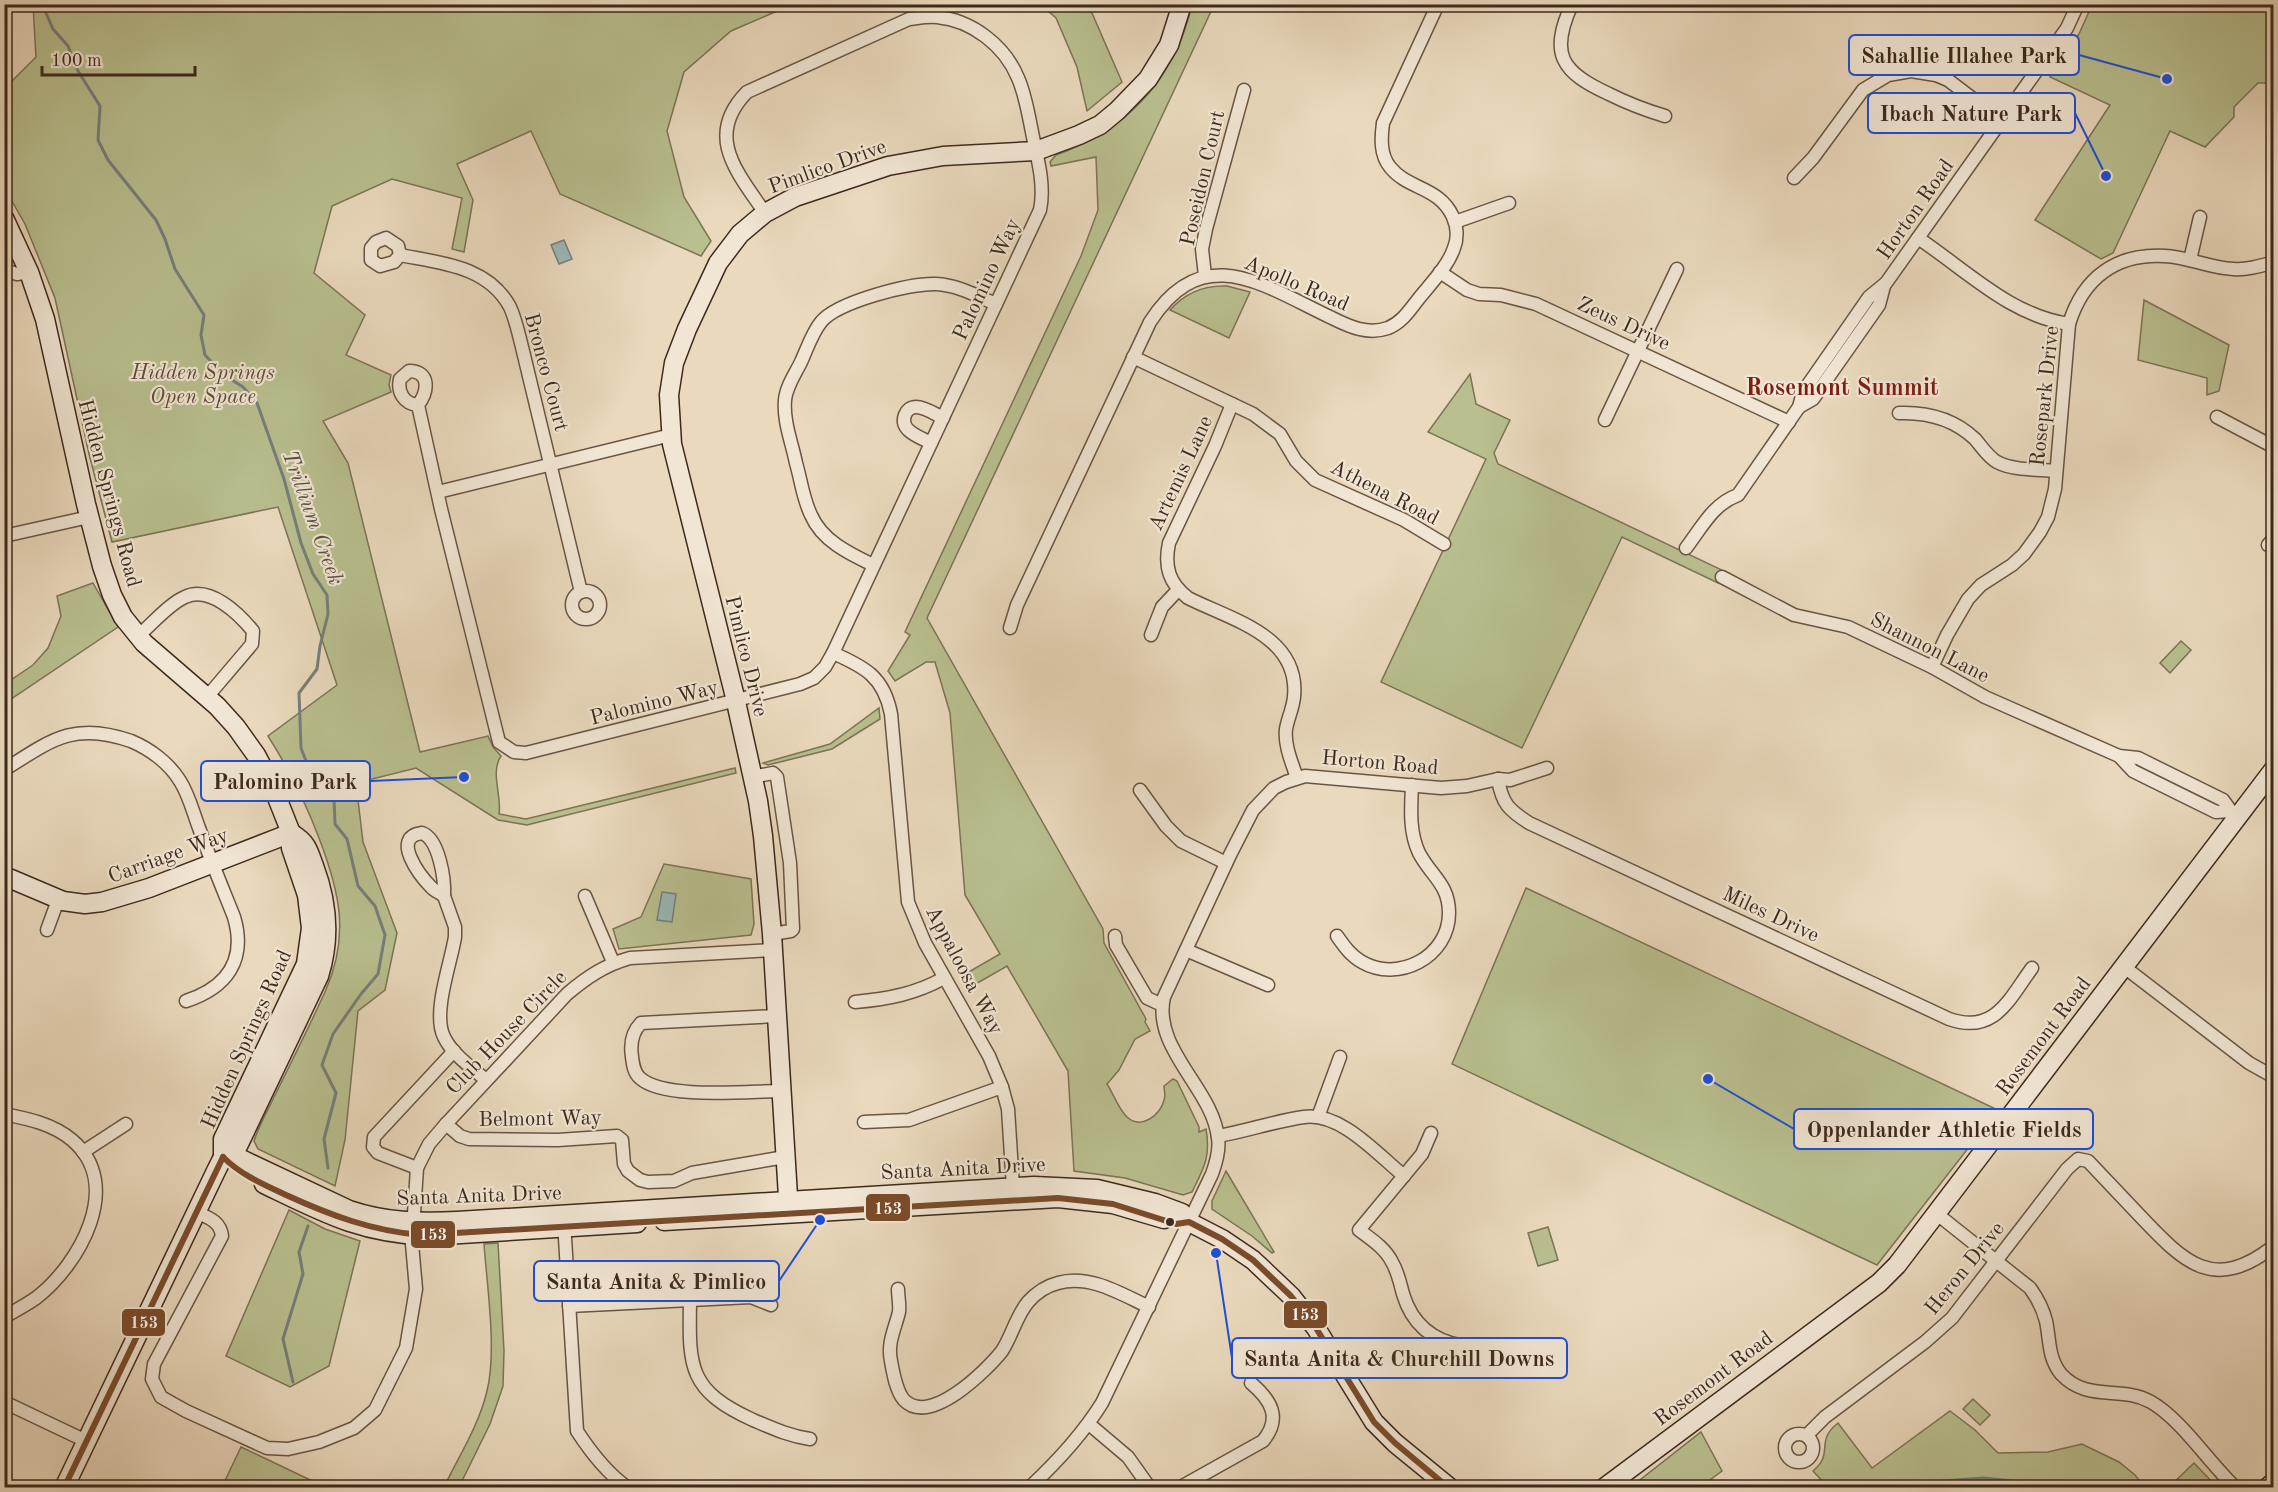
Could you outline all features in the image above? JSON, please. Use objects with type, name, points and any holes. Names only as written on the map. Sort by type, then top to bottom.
[{"type":"main road","name":"Pimlico Drive","points":[[788,1207],[772,942],[758,801],[670,435],[670,381],[683,338],[718,263],[740,234],[765,213],[803,194],[888,166],[949,156],[1036,151],[1069,140],[1094,128],[1126,103],[1148,79],[1175,30],[1182,4]]},
{"type":"main road","name":"Hidden Springs Road","points":[[4,218],[29,272],[48,332],[89,517],[109,589],[123,616],[138,636],[161,660],[207,697],[236,727],[262,765],[291,833],[291,848],[310,907],[311,928],[309,952],[300,979],[223,1139],[223,1157],[64,1488]]},
{"type":"main road","name":"Rosemont Road","points":[[1604,1488],[1879,1283],[1898,1265],[2235,813],[2274,769]]},
{"type":"main road","name":"Hidden Springs Road","points":[[223,1157],[238,1146],[319,976],[326,947],[328,915],[316,871],[305,842],[291,833]]},
{"type":"main road","name":"Carriage Way","points":[[4,876],[58,900],[85,904],[111,901],[291,833]]},
{"type":"main road","name":"Santa Anita Drive","points":[[223,1157],[241,1159],[337,1205],[412,1229],[564,1222],[788,1207],[1013,1187],[1071,1186],[1139,1197],[1182,1213],[1190,1222],[1222,1239],[1252,1260],[1291,1296],[1327,1344],[1374,1422],[1395,1443],[1449,1488]]},
{"type":"main road","name":"Santa Anita Drive","points":[[788,1207],[1058,1198],[1113,1204],[1176,1224],[1190,1222]]},
{"type":"main road","points":[[2267,1488],[2274,1482]]},
{"type":"street","points":[[1438,4],[1383,123],[1384,158],[1391,168],[1434,193],[1449,209],[1455,222],[1509,203]]},
{"type":"street","points":[[1572,4],[1561,29],[1560,38],[1565,63],[1573,74],[1632,105],[1665,116]]},
{"type":"street","name":"Horton Road","points":[[1686,548],[1718,506],[1724,500],[1738,495],[1799,407],[1812,399],[1879,305],[1884,286],[2067,28],[2078,4]]},
{"type":"street","name":"Palomino Way","points":[[418,405],[499,742],[507,750],[526,753],[736,702],[814,678],[825,667],[833,653],[1040,210],[1041,188],[1036,151],[1019,79],[1010,61],[990,39],[968,26],[935,16],[909,19],[747,92],[735,104],[728,124],[726,148],[734,167],[765,213]]},
{"type":"street","points":[[1794,178],[1813,158],[1863,90],[1888,75],[1911,71],[1936,75],[1947,80],[2002,121]]},
{"type":"street","name":"Poseidon Court","points":[[1205,276],[1202,249],[1204,237],[1244,90]]},
{"type":"street","points":[[2190,260],[2200,216]]},
{"type":"street","name":"Apollo Road","points":[[1010,628],[1017,605],[1133,357],[1150,322],[1165,300],[1185,285],[1205,276],[1229,275],[1249,280],[1352,327],[1371,331],[1388,328],[1402,319],[1440,272],[1454,248],[1455,222]]},
{"type":"street","points":[[1918,238],[2025,312],[2069,324]]},
{"type":"street","name":"Bronco Court","points":[[400,255],[467,269],[492,284],[510,307],[516,323],[581,592]]},
{"type":"street","name":"Rosepark Drive","points":[[1932,667],[1968,599],[1981,585],[2012,565],[2024,554],[2040,532],[2053,501],[2069,324],[2075,306],[2085,289],[2107,268],[2147,256],[2166,256],[2235,269],[2248,269],[2274,262]]},
{"type":"street","points":[[1605,420],[1677,268]]},
{"type":"street","points":[[4,270],[17,274],[29,272]]},
{"type":"street","name":"Zeus Drive","points":[[1440,272],[1467,290],[1479,294],[1501,295],[1536,304],[1789,422]]},
{"type":"street","points":[[873,566],[832,543],[811,516],[785,410],[785,397],[789,388],[822,321],[842,307],[895,289],[937,284],[967,291],[996,304]]},
{"type":"street","name":"Athena Road","points":[[1133,357],[1253,414],[1280,434],[1296,461],[1315,480],[1404,520],[1444,544]]},
{"type":"street","name":"Artemis Lane","points":[[1178,590],[1170,580],[1167,568],[1166,555],[1169,543],[1215,446],[1232,404]]},
{"type":"street","points":[[931,443],[911,433],[904,421],[906,412],[910,408],[918,407],[943,418]]},
{"type":"street","points":[[1899,412],[1926,413],[1952,422],[1974,438],[1992,458],[2005,465],[2056,471]]},
{"type":"street","points":[[2217,417],[2274,447]]},
{"type":"street","points":[[438,492],[670,435]]},
{"type":"street","points":[[4,536],[89,517]]},
{"type":"street","name":"Shannon Lane","points":[[1722,577],[1794,615],[1848,627],[1932,667],[1986,697],[2120,756],[2138,758],[2223,800],[2235,813]]},
{"type":"street","points":[[1151,635],[1162,607],[1178,590],[1188,598],[1262,633],[1273,641],[1290,664],[1293,678],[1294,696],[1286,730],[1286,742],[1297,778]]},
{"type":"street","points":[[138,636],[185,597],[197,594],[219,601],[241,618],[253,631],[252,644],[207,697]]},
{"type":"street","name":"Appaloosa Way","points":[[833,653],[867,670],[881,685],[887,696],[891,714],[908,902],[914,921],[989,1056],[1002,1087],[1008,1109],[1013,1187]]},
{"type":"street","points":[[4,770],[51,741],[89,731],[109,733],[154,753],[180,781],[237,928],[237,952],[222,983],[207,994],[186,1001]]},
{"type":"street","name":"Horton Road","points":[[1162,1005],[1226,863],[1257,805],[1274,789],[1297,778],[1319,776],[1458,787],[1498,779],[1510,780],[1547,768]]},
{"type":"street","name":"Miles Drive","points":[[1498,779],[1507,807],[1529,823],[1956,1022],[1972,1024],[1990,1019],[2032,968]]},
{"type":"street","points":[[1337,936],[1352,955],[1362,962],[1373,967],[1395,970],[1405,969],[1420,962],[1434,951],[1444,936],[1449,916],[1447,897],[1440,881],[1425,863],[1415,841],[1411,821],[1412,785]]},
{"type":"street","points":[[1140,790],[1166,826],[1181,841],[1226,863]]},
{"type":"street","points":[[444,896],[432,888],[410,856],[407,848],[408,840],[414,834],[429,835],[434,842],[444,882],[444,896],[455,927],[441,1006],[440,1026],[444,1038],[454,1051],[486,1080]]},
{"type":"street","points":[[585,896],[613,962]]},
{"type":"street","points":[[47,930],[58,900]]},
{"type":"street","points":[[1029,1488],[1054,1465],[1089,1424],[1113,1383],[1217,1161],[1218,1136],[1210,1113],[1163,1028],[1162,1005],[1147,998],[1116,945],[1115,936]]},
{"type":"street","name":"Club House Circle","points":[[196,1212],[217,1222],[222,1236],[154,1364],[155,1388],[161,1397],[267,1448],[288,1449],[319,1442],[354,1428],[375,1410],[406,1348],[416,1289],[412,1229],[417,1168],[429,1144],[446,1124],[567,994],[588,975],[613,962],[630,958],[772,942]]},
{"type":"street","points":[[1186,950],[1268,985]]},
{"type":"street","points":[[2123,966],[2249,1063],[2274,1077]]},
{"type":"street","points":[[855,1002],[896,998],[921,990],[944,978]]},
{"type":"street","points":[[776,1016],[642,1023],[634,1033],[632,1056],[633,1067],[640,1078],[670,1090],[781,1091]]},
{"type":"street","points":[[417,1168],[378,1153],[373,1147],[374,1137],[454,1051]]},
{"type":"street","points":[[1318,1117],[1340,1057]]},
{"type":"street","points":[[864,1122],[909,1120],[1002,1087]]},
{"type":"street","points":[[4,1114],[34,1120],[52,1127],[74,1141],[94,1172],[96,1185],[92,1216],[86,1236],[58,1276],[36,1297],[4,1317]]},
{"type":"street","points":[[1218,1136],[1305,1117],[1318,1117],[1334,1121],[1346,1128],[1404,1176]]},
{"type":"street","points":[[83,1152],[126,1124]]},
{"type":"street","name":"Belmont Way","points":[[446,1124],[460,1136],[469,1139],[558,1140],[617,1136],[622,1140],[624,1164],[628,1171],[640,1180],[648,1182],[674,1181],[692,1173],[785,1157]]},
{"type":"street","points":[[1431,1133],[1422,1154],[1359,1230],[1388,1256],[1394,1265],[1406,1305],[1419,1325],[1440,1340],[1463,1346]]},
{"type":"street","name":"Heron Drive","points":[[1807,1435],[1825,1417],[1933,1336],[1962,1307],[2067,1169],[2078,1159],[2091,1165],[2172,1249],[2193,1264],[2223,1269],[2240,1266],[2258,1258],[2274,1246]]},
{"type":"street","points":[[1937,1214],[2030,1288],[2040,1302],[2046,1319],[2049,1350],[2063,1375],[2088,1391],[2129,1395],[2153,1403],[2175,1422],[2236,1488]]},
{"type":"street","points":[[564,1222],[577,1431],[609,1471],[628,1488]]},
{"type":"street","points":[[898,1290],[900,1310],[890,1343],[890,1359],[901,1395],[905,1401],[920,1406],[945,1400],[979,1377],[1004,1348],[1026,1304],[1038,1292],[1052,1285],[1070,1280],[1090,1282],[1149,1307]]},
{"type":"street","points":[[569,1306],[751,1297],[771,1305]]},
{"type":"street","points":[[690,1300],[690,1357],[696,1375],[707,1391],[729,1409],[790,1436],[810,1439]]},
{"type":"street","points":[[1179,1488],[1268,1436],[1273,1421],[1271,1406],[1264,1394],[1251,1383]]},
{"type":"street","points":[[4,1402],[86,1442]]},
{"type":"street","points":[[1089,1424],[1128,1457],[1150,1488]]},
{"type":"green space","name":"Hidden Springs Open Space","points":[[33,5],[791,5],[731,31],[684,72],[667,131],[684,197],[711,241],[701,256],[560,194],[531,131],[457,164],[473,200],[464,252],[452,249],[462,198],[392,179],[332,206],[314,273],[365,315],[346,355],[391,375],[389,385],[391,392],[323,421],[348,463],[420,752],[488,736],[493,747],[501,756],[496,769],[499,814],[526,819],[735,768],[736,773],[527,825],[498,820],[416,768],[356,783],[363,842],[397,933],[385,990],[358,1011],[345,1140],[335,1186],[258,1149],[254,1141],[325,992],[333,972],[340,933],[337,896],[314,824],[290,773],[268,736],[337,685],[278,507],[112,542],[89,454],[55,298],[25,224],[5,189],[5,88],[36,57]]},
{"type":"green space","points":[[1041,5],[1078,5],[1092,13],[1122,82],[1087,111],[1077,67],[1056,18]]},
{"type":"green space","points":[[1192,5],[1214,5],[927,618],[1103,929],[1104,943],[1146,1019],[1145,1022],[1150,1031],[1135,1039],[1119,1070],[1107,1084],[1119,1106],[1132,1121],[1150,1119],[1162,1106],[1165,1097],[1164,1086],[1173,1079],[1177,1081],[1199,1127],[1199,1132],[1206,1129],[1208,1147],[1203,1169],[1192,1192],[1183,1195],[1125,1178],[1074,1171],[1068,1071],[1007,966],[967,989],[960,977],[1000,954],[965,895],[950,713],[935,662],[926,662],[895,681],[888,671],[910,635],[905,632],[1081,256],[1098,210],[1096,157],[1051,166],[1050,162],[1056,155],[1105,131],[1126,116],[1144,98],[1160,78],[1173,56],[1184,32]]},
{"type":"green space","points":[[2092,5],[2274,5],[2273,83],[2258,83],[2234,107],[2234,117],[2205,147],[2170,131],[2113,253],[2101,259],[2035,220],[2110,105],[2050,77],[2079,34]]},
{"type":"green space","points":[[1227,286],[1250,292],[1229,338],[1170,310],[1182,299],[1196,291]]},
{"type":"green space","points":[[2144,300],[2229,345],[2219,391],[2207,395],[2207,378],[2138,360]]},
{"type":"green space","points":[[1470,374],[1476,404],[1510,420],[1494,453],[1498,464],[1724,571],[1718,583],[1622,537],[1522,748],[1381,682],[1486,459],[1428,432]]},
{"type":"green space","points":[[93,583],[118,627],[5,703],[5,684],[33,665],[48,648],[61,616],[57,596]]},
{"type":"green space","points":[[2181,641],[2191,650],[2170,673],[2160,663]]},
{"type":"green space","points":[[879,708],[880,719],[832,749],[768,765],[763,763],[830,744]]},
{"type":"green space","points":[[664,864],[751,879],[754,924],[751,935],[619,949],[613,929],[641,917]]},
{"type":"green space","points":[[1526,888],[1998,1110],[1877,1265],[1452,1064]]},
{"type":"green space","points":[[1226,1171],[1274,1252],[1272,1253],[1252,1236],[1212,1209],[1212,1201]]},
{"type":"green space","points":[[289,1210],[325,1229],[360,1241],[329,1366],[290,1387],[226,1356]]},
{"type":"green space","points":[[1548,1227],[1558,1260],[1538,1266],[1528,1233]]},
{"type":"green space","points":[[498,1243],[504,1351],[503,1386],[490,1424],[459,1487],[444,1487],[474,1428],[487,1391],[491,1338],[484,1244]]},
{"type":"green space","points":[[1973,1399],[1990,1415],[1980,1425],[1963,1409]]},
{"type":"green space","points":[[1950,1411],[1975,1430],[1998,1453],[2048,1452],[2082,1444],[2119,1462],[2143,1485],[2170,1486],[2194,1463],[2217,1487],[1829,1488],[1813,1471],[1823,1459],[1827,1436],[1838,1423],[1872,1468]]},
{"type":"green space","points":[[1701,1432],[1722,1471],[1700,1487],[1631,1487]]},
{"type":"green space","points":[[241,1447],[325,1487],[222,1487]]},
{"type":"water","points":[[564,240],[572,259],[559,264],[551,245]]},
{"type":"water","points":[[662,892],[676,894],[672,922],[657,920]]},
{"type":"waterway","name":"Trillium Creek","points":[[42,4],[53,29],[68,46],[78,71],[100,106],[98,140],[108,160],[156,220],[175,269],[204,315],[201,335],[205,355],[224,375],[243,387],[257,403],[284,479],[301,543],[313,574],[327,595],[328,614],[317,669],[299,693],[301,748],[313,779],[334,799],[335,824],[347,839],[358,886],[375,906],[385,935],[378,974],[333,1034],[322,1065],[336,1093],[324,1139],[328,1168]]},
{"type":"waterway","name":"Trillium Creek","points":[[293,1382],[283,1339],[303,1274],[299,1252],[308,1226]]},
{"type":"waterway","points":[[1890,1485],[1983,1478],[2087,1488]]},
{"type":"transit line","name":"153","points":[[223,1157],[253,1179],[319,1209],[368,1226],[421,1235],[1058,1198],[1113,1204],[1176,1224],[1189,1222],[1222,1239],[1253,1260],[1291,1296],[1316,1328],[1374,1422],[1395,1443],[1449,1488]]},
{"type":"transit line","name":"153","points":[[64,1488],[223,1157]]},
{"type":"place","name":"Sahallie Illahee Park","points":[[2167,79]]},
{"type":"place","name":"Ibach Nature Park","points":[[2106,176]]},
{"type":"place","name":"Palomino Park","points":[[464,777]]},
{"type":"place","name":"Oppenlander Athletic Fields","points":[[1708,1079]]},
{"type":"place","name":"Santa Anita & Pimlico","points":[[820,1220]]},
{"type":"place","name":"Santa Anita & Churchill Downs","points":[[1216,1253]]},
{"type":"district","name":"Rosemont Summit","points":[[1842,387]]}]
